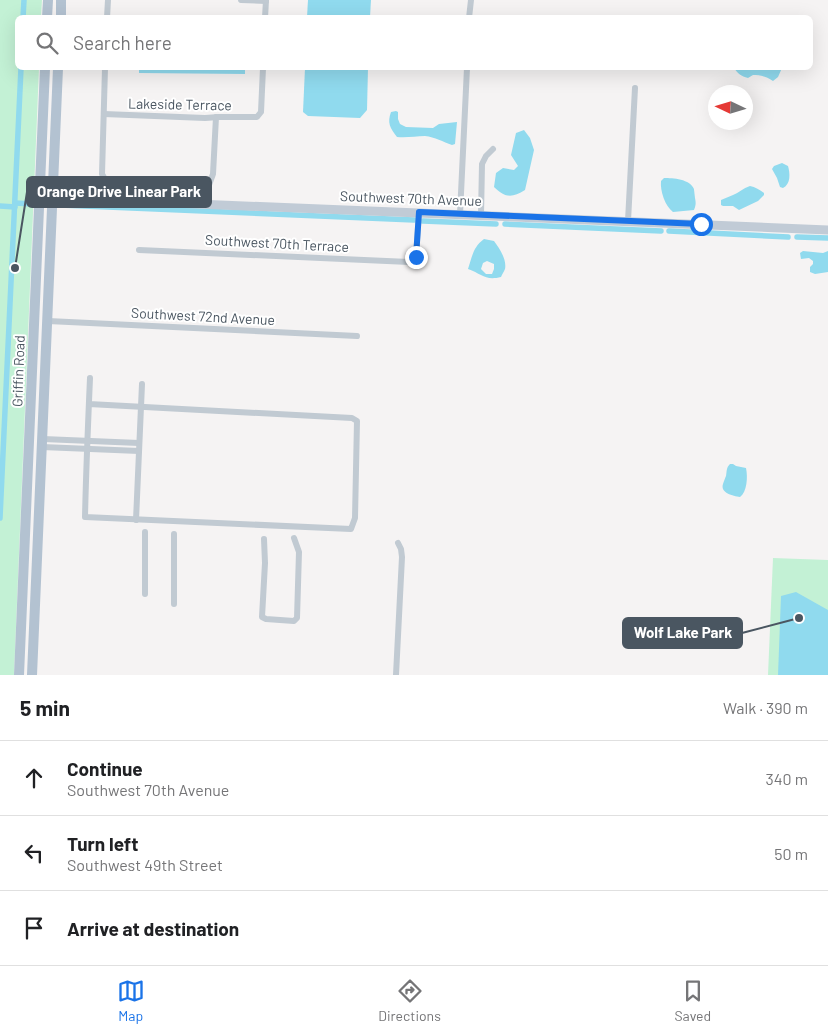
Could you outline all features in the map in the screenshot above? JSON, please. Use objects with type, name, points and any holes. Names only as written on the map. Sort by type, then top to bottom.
[{"type":"main road","points":[[47,15],[48,0]]},
{"type":"main road","points":[[61,0],[61,15]]},
{"type":"main road","name":"Griffin Road","points":[[19,675],[45,70]]},
{"type":"main road","name":"Griffin Road","points":[[32,675],[58,70]]},
{"type":"main road","points":[[40,174],[46,192],[53,198]]},
{"type":"main road","points":[[39,205],[46,208],[52,219]]},
{"type":"street","points":[[107,15],[108,0]]},
{"type":"street","points":[[241,0],[266,0],[265,15]]},
{"type":"street","points":[[470,15],[471,0]]},
{"type":"street","points":[[105,70],[102,174],[106,181],[112,184],[209,185],[213,174],[216,117]]},
{"type":"street","name":"Lakeside Terrace","points":[[104,114],[204,118],[257,117],[261,112],[263,70]]},
{"type":"street","points":[[460,214],[468,70]]},
{"type":"street","points":[[628,221],[635,88]]},
{"type":"street","points":[[481,215],[482,164],[486,156],[493,149]]},
{"type":"street","name":"Southwest 70th Avenue","points":[[53,198],[828,230]]},
{"type":"street","name":"Southwest 70th Terrace","points":[[139,250],[399,262],[414,261],[416,257],[419,212]]},
{"type":"street","name":"Southwest 72nd Avenue","points":[[48,321],[357,336]]},
{"type":"street","points":[[89,404],[352,418],[357,420],[355,518],[351,529],[85,517],[87,440],[90,378]]},
{"type":"street","points":[[136,520],[142,384]]},
{"type":"street","points":[[42,443],[87,440],[139,443]]},
{"type":"street","points":[[42,443],[87,448],[139,450]]},
{"type":"street","points":[[145,532],[145,594]]},
{"type":"street","points":[[174,534],[174,604]]},
{"type":"street","points":[[264,538],[265,563],[262,617],[294,621],[297,618],[299,552],[294,538]]},
{"type":"street","points":[[396,675],[402,557],[398,544]]},
{"type":"green space","points":[[0,0],[42,0],[41,15],[15,15],[15,70],[39,70],[14,675],[0,675]]},
{"type":"green space","points":[[773,558],[828,560],[828,675],[768,675]]},
{"type":"water","points":[[308,0],[371,0],[370,15],[307,15]]},
{"type":"water","points":[[139,70],[245,70],[245,74],[139,73]]},
{"type":"water","points":[[305,70],[368,70],[367,110],[360,118],[308,116],[303,112]]},
{"type":"water","points":[[736,70],[781,70],[778,77],[773,81],[758,75],[748,78]]},
{"type":"water","points":[[391,112],[398,112],[400,124],[406,127],[433,128],[439,124],[457,122],[455,144],[452,145],[436,138],[425,136],[397,137],[389,122]]},
{"type":"water","points":[[524,130],[530,138],[534,150],[525,190],[509,196],[505,195],[494,187],[496,173],[503,168],[514,170],[518,166],[511,155],[516,133]]},
{"type":"water","points":[[782,163],[788,166],[789,175],[789,181],[783,188],[780,187],[772,169],[774,166]]},
{"type":"water","points":[[664,178],[681,180],[692,186],[696,201],[694,210],[673,212],[670,209],[665,202],[661,189],[661,181]]},
{"type":"water","points":[[750,186],[764,193],[758,201],[739,210],[733,206],[721,205],[721,200]]},
{"type":"water","points":[[484,239],[494,241],[504,258],[505,269],[501,277],[487,278],[468,269],[473,252]],"holes":[[[487,261],[494,264],[492,274],[486,274],[481,269],[483,263]]]},
{"type":"water","points":[[803,251],[823,253],[828,251],[828,272],[815,274],[810,272],[813,261],[809,258],[801,259],[800,253]]},
{"type":"water","points":[[730,464],[746,468],[746,484],[744,492],[740,497],[723,490],[727,468]]},
{"type":"water","points":[[796,592],[828,610],[828,675],[778,675],[781,596]]},
{"type":"waterway","points":[[23,15],[24,0]]},
{"type":"waterway","points":[[0,518],[21,70]]},
{"type":"waterway","points":[[15,203],[33,204]]},
{"type":"waterway","points":[[60,205],[414,220]]},
{"type":"waterway","points":[[0,206],[15,207]]},
{"type":"waterway","points":[[423,221],[496,224]]},
{"type":"waterway","points":[[505,224],[661,231]]},
{"type":"waterway","points":[[669,231],[788,237]]},
{"type":"waterway","points":[[797,237],[828,238]]},
{"type":"place","name":"Orange Drive Linear Park","points":[[15,268]]},
{"type":"place","name":"Wolf Lake Park","points":[[799,618]]},
{"type":"route","points":[[416,257],[419,212],[701,224]]}]
